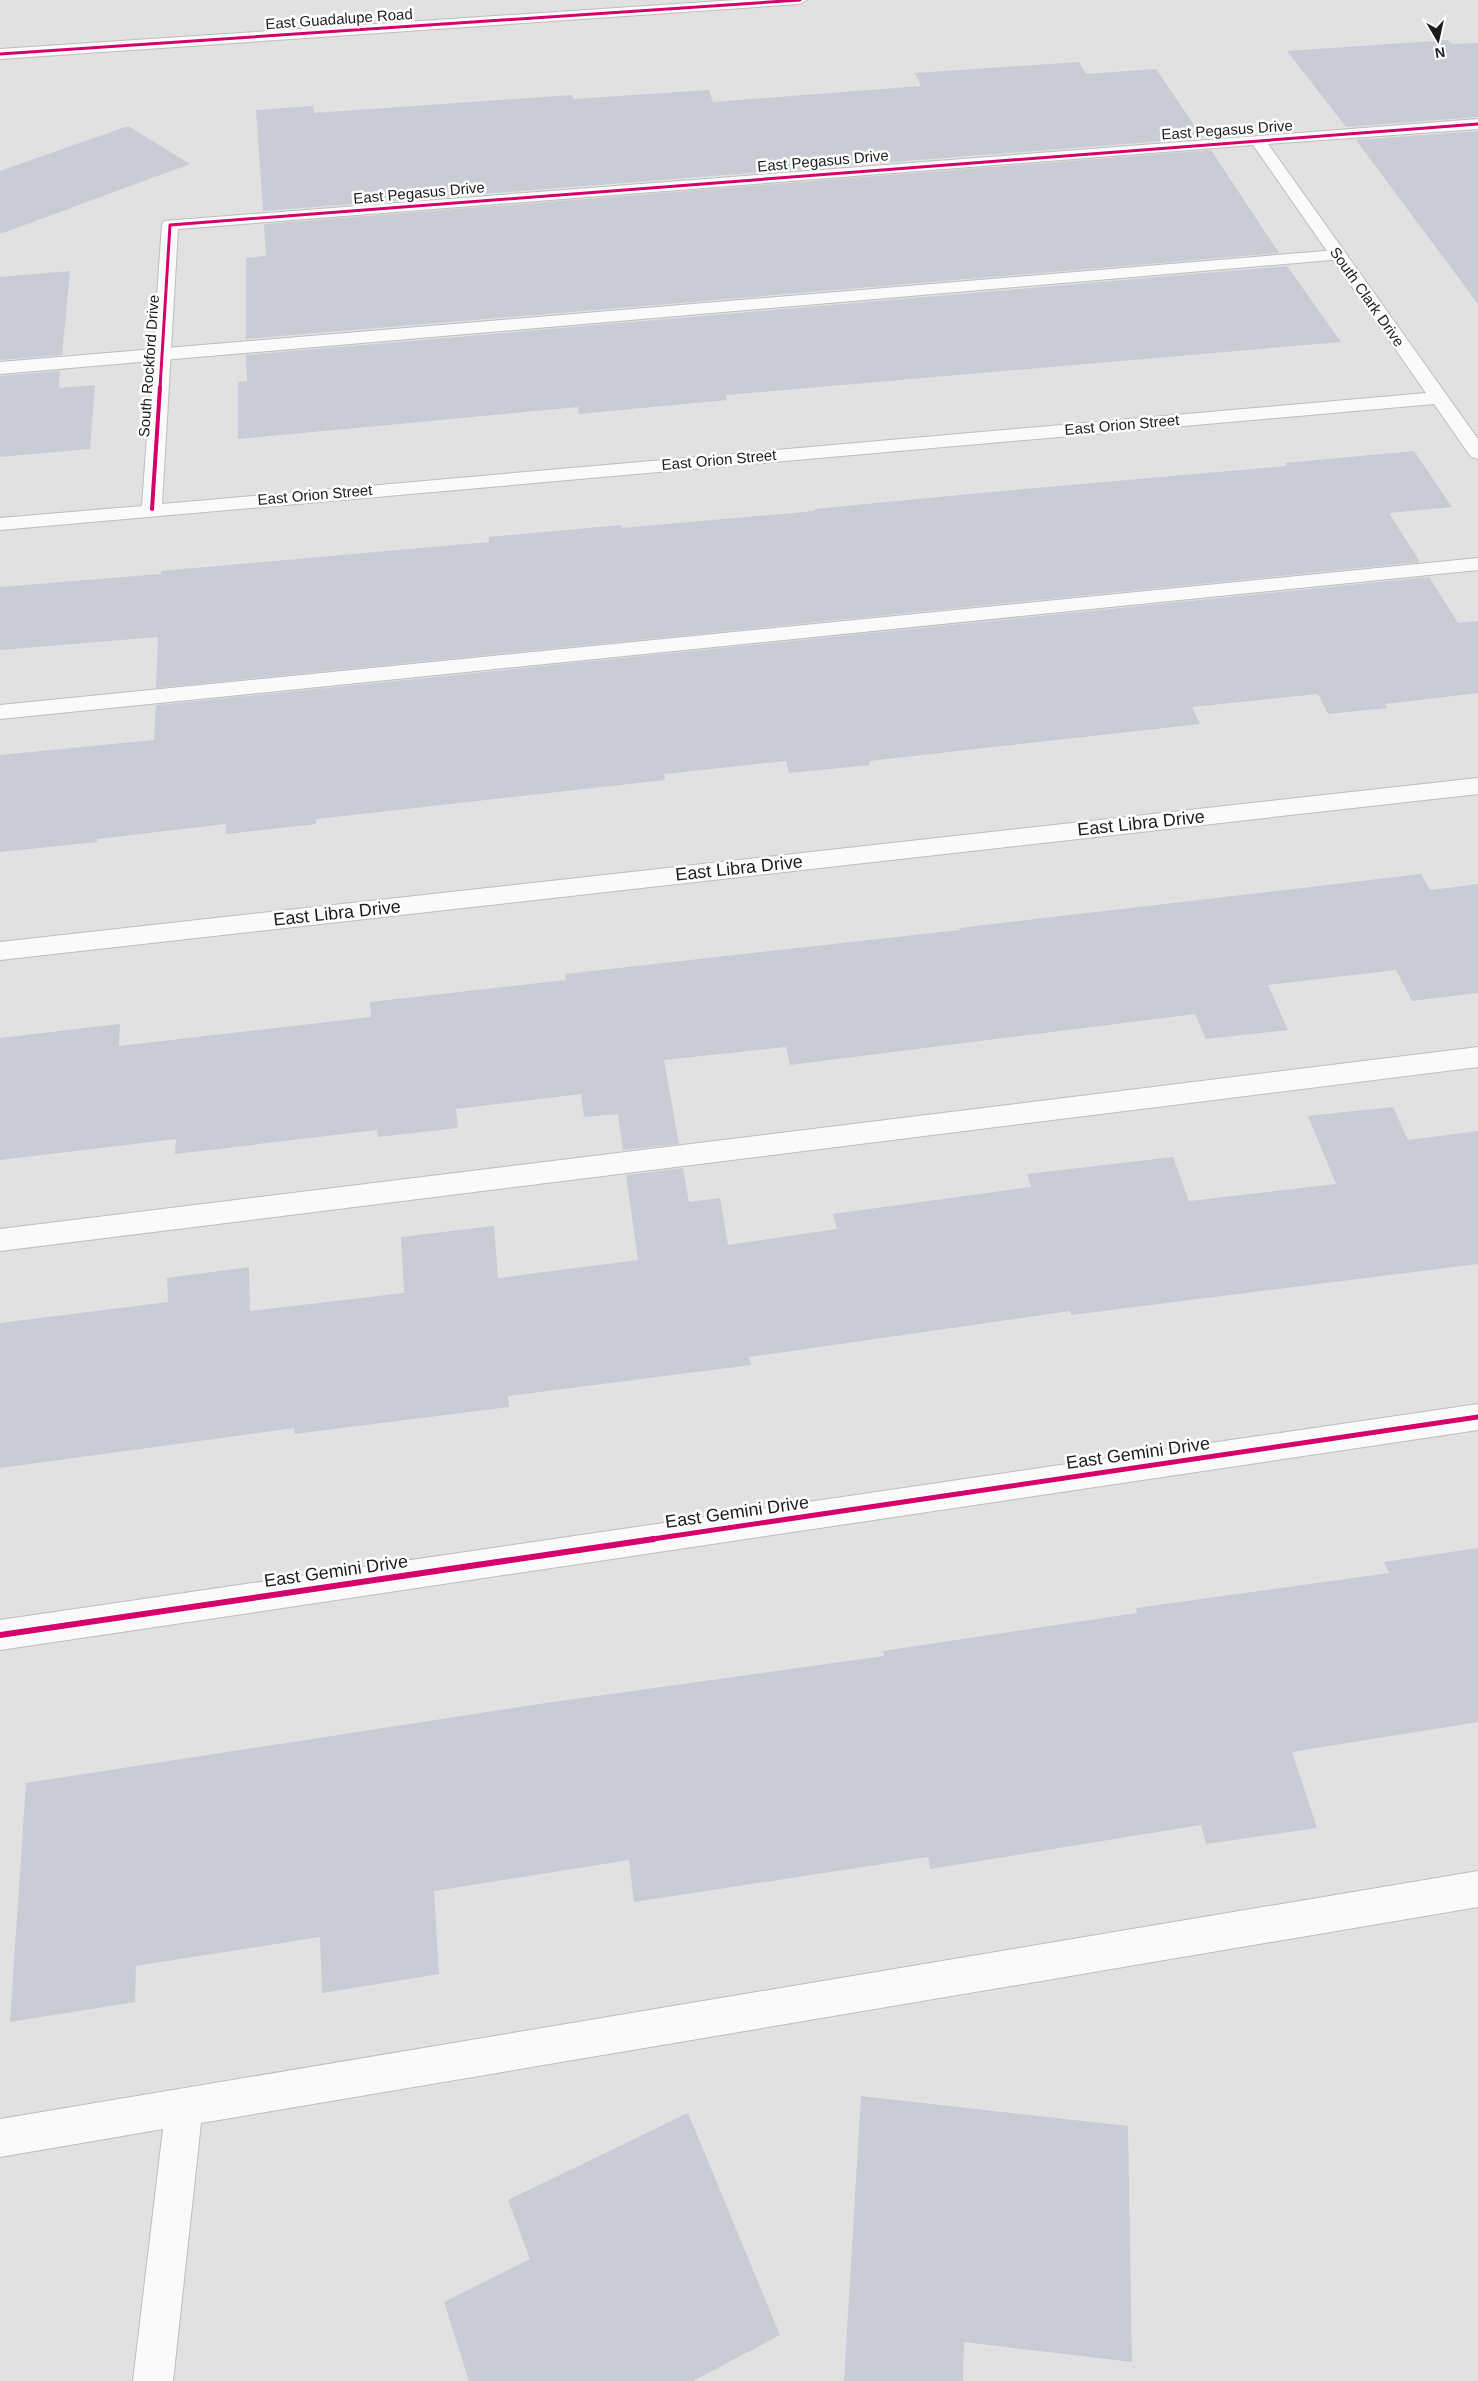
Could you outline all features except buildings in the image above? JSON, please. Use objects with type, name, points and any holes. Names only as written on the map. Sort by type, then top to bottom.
[{"type":"street","name":"East Guadalupe Road","points":[[0,54],[800,0]]},
{"type":"street","name":"East Pegasus Drive","points":[[170,225],[1478,124]]},
{"type":"street","name":"South Clark Drive","points":[[1257,140],[1478,453]]},
{"type":"street","name":"South Rockford Drive","points":[[152,509],[170,225]]},
{"type":"street","points":[[0,368],[1337,255]]},
{"type":"street","name":"East Orion Street","points":[[0,524],[152,509],[1438,398]]},
{"type":"street","points":[[0,712],[1478,564]]},
{"type":"street","name":"East Libra Drive","points":[[0,951],[1478,786]]},
{"type":"street","points":[[0,1240],[1478,1057]]},
{"type":"street","name":"East Gemini Drive","points":[[0,1635],[1478,1417]]},
{"type":"street","points":[[0,2138],[1478,1889]]},
{"type":"street","points":[[154,2381],[184,2107]]},
{"type":"cycle path","points":[[0,54],[800,0]]},
{"type":"cycle path","points":[[152,509],[170,225],[1478,124]]},
{"type":"cycle path","points":[[0,1635],[1478,1417]]}]
